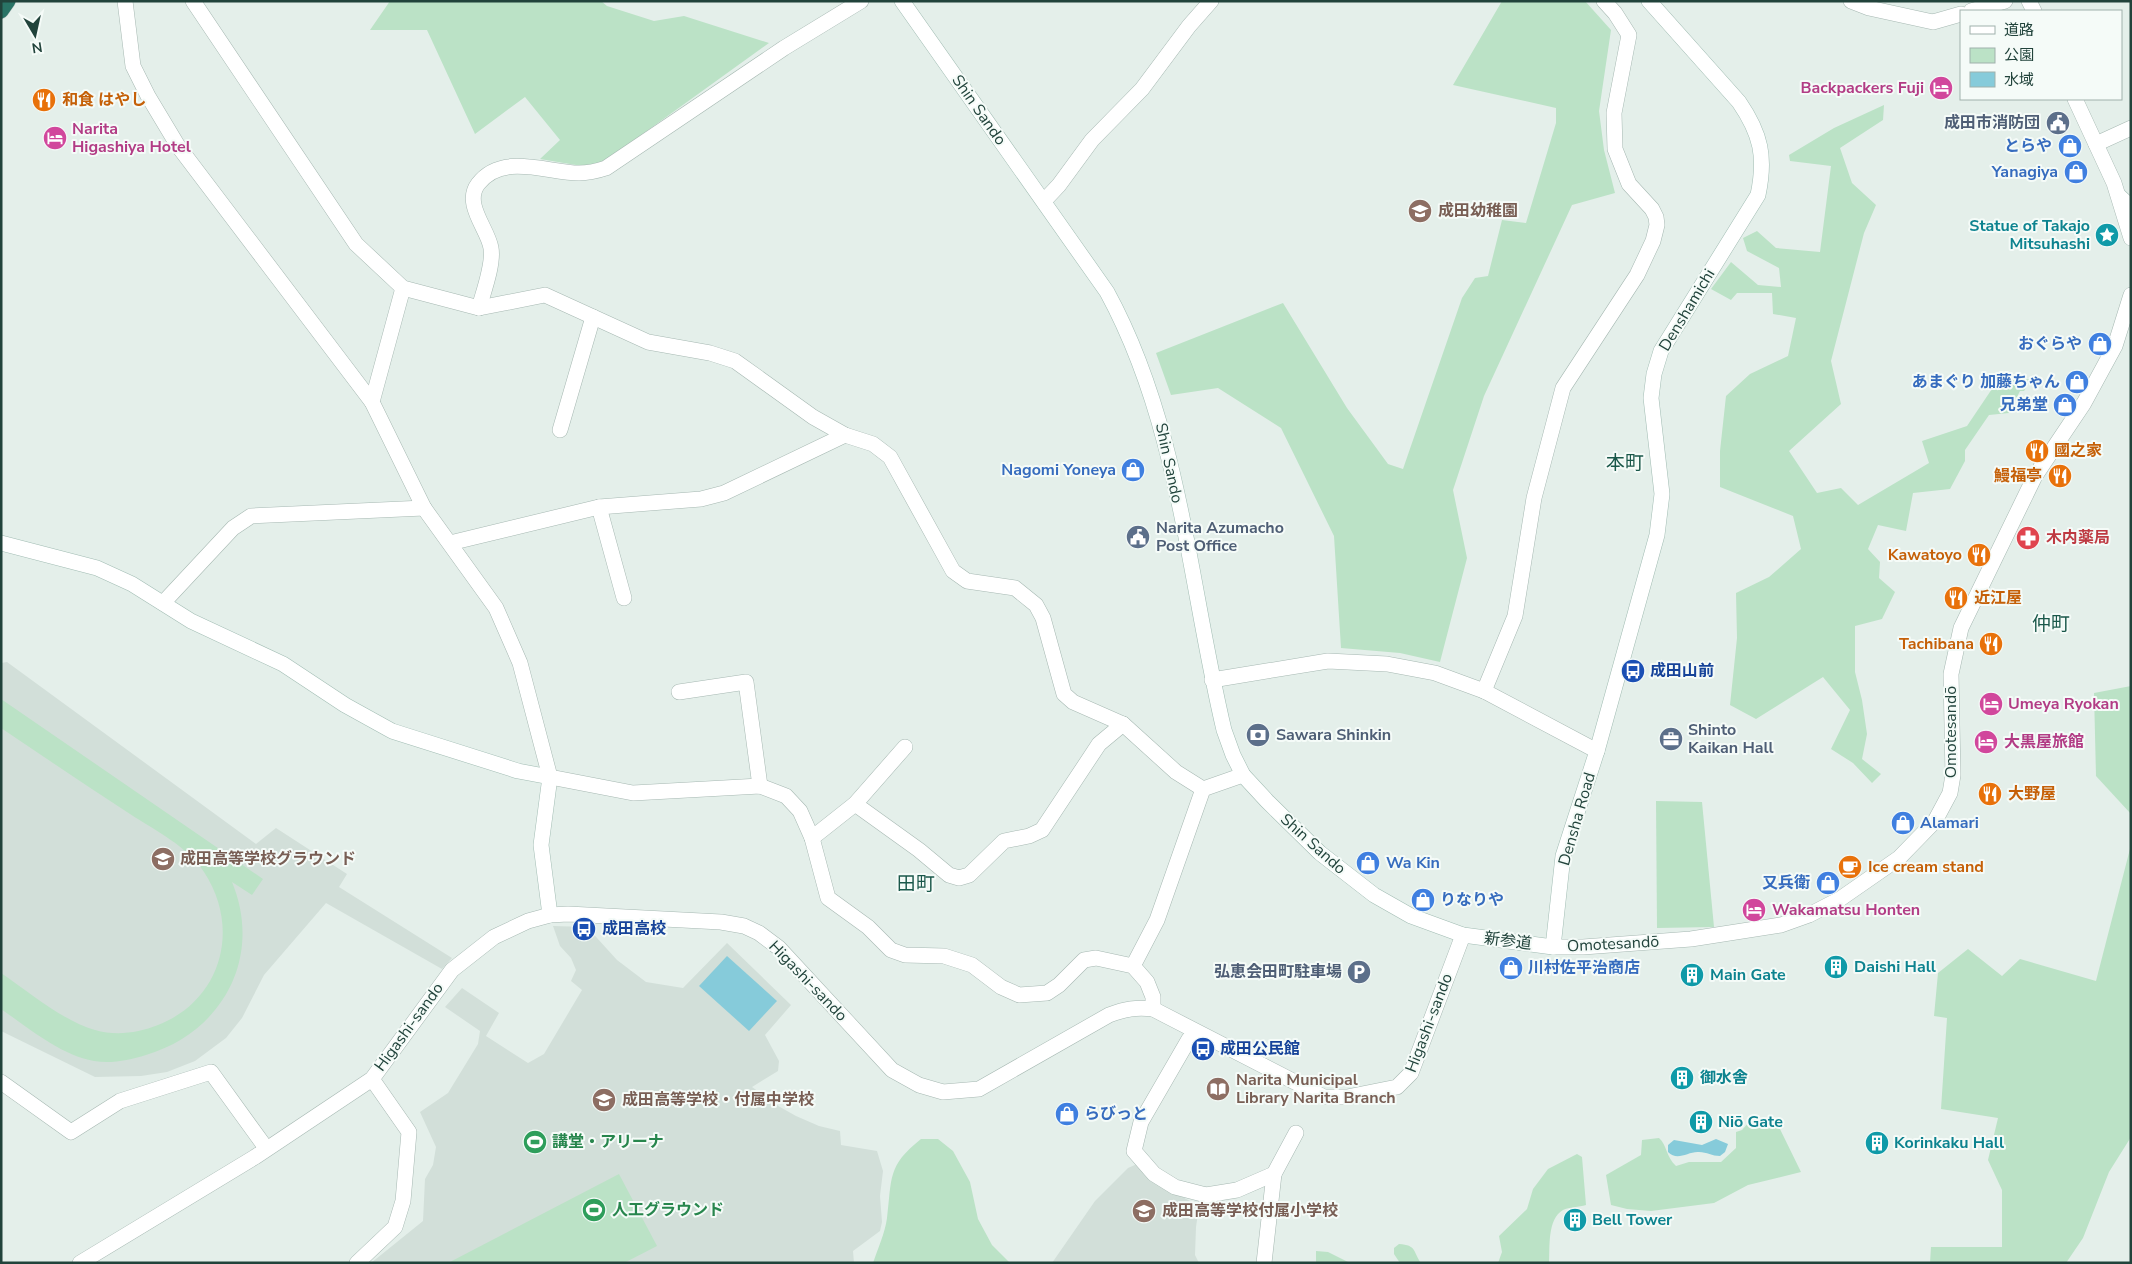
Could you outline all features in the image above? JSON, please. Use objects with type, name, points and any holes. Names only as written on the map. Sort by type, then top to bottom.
[{"type":"highway","points":[[1,11],[8,1]]},
{"type":"street","points":[[125,1],[132,66],[178,146],[372,402],[424,508],[496,608],[510,636],[520,663],[550,778],[541,845],[550,915]]},
{"type":"street","points":[[193,1],[356,244],[403,288],[479,308],[545,295],[648,342],[710,353],[735,361],[813,417],[844,435],[873,444],[890,456],[953,571],[967,581],[1015,588],[1036,605],[1043,618],[1064,694],[1073,702],[1123,724],[1176,772],[1203,789]]},
{"type":"street","points":[[479,308],[491,249],[474,206],[474,194],[477,184],[488,175],[511,165],[578,173],[606,168],[784,48],[861,1]]},
{"type":"street","name":"Shin Sando","points":[[902,1],[1044,200],[1107,292],[1128,331],[1157,409],[1169,458],[1212,680],[1224,730],[1233,756],[1244,775],[1294,829],[1358,883],[1411,916],[1463,935]]},
{"type":"street","points":[[1044,200],[1059,185],[1092,140],[1142,89],[1189,26],[1212,1]]},
{"type":"street","points":[[1484,691],[1515,616],[1534,498],[1563,388],[1637,275],[1653,241],[1657,226],[1656,217],[1652,209],[1629,184],[1615,149],[1614,113],[1629,36],[1615,13],[1604,1]]},
{"type":"street","name":"Denshamichi","points":[[1597,751],[1657,535],[1661,512],[1660,470],[1651,398],[1654,374],[1661,351],[1758,195],[1763,169],[1758,137],[1751,120],[1739,102],[1648,1]]},
{"type":"street","points":[[1851,1],[1869,8],[1933,22],[1960,14]]},
{"type":"street","points":[[1974,10],[2005,1]]},
{"type":"street","points":[[2075,100],[2119,196],[2131,238]]},
{"type":"street","points":[[2096,144],[2131,128]]},
{"type":"street","points":[[2119,196],[2131,207]]},
{"type":"street","points":[[372,402],[403,288]]},
{"type":"street","name":"Omotesandō","points":[[1553,947],[1584,947],[1690,939],[1781,925],[1809,915],[1840,899],[1899,858],[1935,821],[1950,794],[1953,775],[1951,674],[1961,628],[2035,476],[2084,403],[2115,346],[2131,295]]},
{"type":"street","points":[[560,430],[593,316]]},
{"type":"street","points":[[450,543],[599,507],[700,498],[724,493],[844,435]]},
{"type":"street","points":[[599,507],[624,598]]},
{"type":"street","points":[[163,603],[233,528],[251,516],[424,508]]},
{"type":"street","points":[[1,543],[97,568],[132,584],[191,621],[283,664],[345,705],[392,731],[518,771],[633,793],[760,786],[786,796],[800,811],[812,838],[828,898],[868,927],[891,950],[905,955],[944,956],[972,965],[1001,987],[1019,995],[1047,993],[1059,985],[1084,960],[1096,958],[1133,966],[1147,982],[1153,997],[1153,1009]]},
{"type":"street","points":[[1212,680],[1328,661],[1387,664],[1435,673],[1484,691],[1597,751]]},
{"type":"street","points":[[680,692],[746,682],[760,786]]},
{"type":"street","points":[[855,804],[919,850],[949,875],[959,878],[969,876],[1004,841],[1029,836],[1042,830],[1099,744],[1123,724]]},
{"type":"street","points":[[812,838],[855,804],[905,747]]},
{"type":"street","name":"Densha Road","points":[[1553,947],[1563,856],[1597,751]]},
{"type":"street","points":[[1203,789],[1244,775]]},
{"type":"street","points":[[1133,966],[1157,920],[1203,789]]},
{"type":"street","name":"Higashi-sando","points":[[80,1263],[266,1148],[372,1078],[452,970],[494,937],[528,921],[550,915],[721,922],[752,930],[780,948],[892,1070],[919,1085],[943,1092],[979,1089],[1108,1015],[1125,1008],[1153,1009],[1324,1097],[1347,1097],[1397,1087],[1412,1073],[1463,935]]},
{"type":"street","name":"新参道","points":[[1463,935],[1553,947]]},
{"type":"street","points":[[1200,1034],[1189,1039],[1141,1122],[1134,1151],[1154,1174],[1175,1187],[1206,1195],[1237,1190],[1274,1174]]},
{"type":"street","points":[[1,1082],[71,1132],[120,1101],[212,1072],[266,1148]]},
{"type":"street","points":[[357,1263],[395,1227],[403,1201],[409,1132],[372,1078]]},
{"type":"street","points":[[1264,1263],[1274,1174],[1296,1133]]},
{"type":"shaded area","name":"成田高等学校グラウンド","points":[[7,662],[256,844],[276,828],[347,874],[339,887],[452,958],[442,969],[326,903],[264,975],[242,1018],[226,1038],[195,1061],[167,1072],[141,1076],[95,1077],[1,1031],[1,663]]},
{"type":"shaded area","name":"成田高等学校・付属中学校","points":[[553,926],[587,927],[617,960],[646,982],[683,988],[727,943],[791,1005],[765,1035],[779,1061],[778,1071],[752,1087],[796,1116],[819,1126],[840,1131],[841,1145],[877,1151],[883,1171],[880,1196],[882,1222],[880,1231],[853,1251],[854,1263],[371,1263],[423,1221],[425,1179],[433,1165],[436,1147],[420,1112],[448,1093],[478,1044],[480,1031],[445,1007],[462,988],[499,1013],[486,1036],[528,1063],[544,1054],[582,990],[571,981],[576,970],[571,958],[560,946]]},
{"type":"shaded area","name":"成田高等学校付属小学校","points":[[1137,1164],[1159,1184],[1199,1206],[1195,1255],[1199,1263],[1052,1263],[1095,1201],[1128,1168]]},
{"type":"green space","points":[[390,1],[601,1],[607,6],[654,21],[684,16],[769,43],[601,164],[582,166],[540,159],[560,140],[525,97],[475,134],[427,30],[370,30]]},
{"type":"green space","points":[[1502,1],[1585,1],[1611,30],[1599,111],[1604,150],[1615,193],[1572,205],[1484,396],[1453,490],[1467,558],[1440,662],[1400,653],[1341,648],[1334,536],[1281,428],[1218,388],[1171,395],[1156,353],[1283,303],[1347,408],[1388,464],[1403,469],[1462,298],[1475,278],[1488,276],[1502,220],[1526,223],[1556,123],[1556,108],[1453,85]]},
{"type":"green space","points":[[1884,105],[1883,120],[1840,148],[1852,183],[1876,205],[1864,233],[1831,361],[1841,404],[1789,451],[1817,493],[1841,488],[1858,505],[1929,463],[1922,441],[1967,426],[2002,374],[2031,380],[2024,391],[2020,391],[2009,413],[1989,415],[1965,450],[1965,461],[1950,489],[1913,493],[1906,531],[1878,525],[1868,549],[1880,562],[1879,578],[1895,592],[1882,619],[1855,626],[1855,672],[1862,700],[1867,734],[1862,759],[1881,774],[1872,783],[1853,763],[1831,749],[1850,710],[1823,677],[1756,719],[1730,705],[1737,638],[1736,593],[1769,577],[1801,549],[1793,516],[1720,487],[1720,451],[1726,396],[1750,374],[1788,356],[1796,318],[1773,314],[1772,293],[1737,293],[1731,300],[1711,289],[1731,262],[1758,285],[1781,287],[1779,268],[1747,251],[1743,238],[1757,231],[1776,248],[1820,252],[1831,166],[1790,161],[1789,155],[1834,128]]},
{"type":"green space","points":[[2131,686],[2131,814],[2096,776],[2094,693]]},
{"type":"green space","points":[[1,699],[263,879],[252,895],[232,882],[240,910],[242,937],[239,964],[230,988],[215,1010],[196,1029],[173,1044],[146,1055],[127,1060],[114,1062],[94,1061],[81,1058],[57,1047],[1,1009],[1,973],[46,1005],[83,1026],[103,1032],[119,1033],[135,1032],[150,1028],[180,1014],[197,998],[210,980],[219,960],[223,938],[221,916],[215,894],[204,872],[189,854],[1,728]]},
{"type":"green space","points":[[1656,801],[1702,802],[1714,927],[1657,928]]},
{"type":"green space","points":[[2131,845],[2131,1137],[2109,1172],[2083,1238],[2066,1263],[1930,1263],[1931,1247],[2002,1247],[2002,1190],[1988,1160],[1998,1118],[1941,1109],[1947,1018],[1934,1016],[1938,973],[1968,949],[2002,976],[2020,959],[2096,981]]},
{"type":"green space","points":[[1770,1119],[1777,1123],[1801,1172],[1748,1185],[1714,1203],[1651,1211],[1627,1209],[1611,1205],[1606,1175],[1641,1155],[1642,1140],[1659,1138],[1676,1166],[1689,1162],[1721,1162],[1736,1148],[1736,1132],[1742,1130],[1750,1121]]},
{"type":"green space","points":[[921,1139],[938,1139],[953,1151],[970,1182],[978,1219],[992,1245],[1010,1263],[873,1263],[886,1224],[893,1174],[902,1157]]},
{"type":"green space","points":[[1577,1154],[1582,1157],[1586,1205],[1565,1209],[1554,1220],[1550,1234],[1549,1263],[1498,1263],[1502,1252],[1499,1236],[1527,1209],[1533,1189],[1548,1169]]},
{"type":"green space","name":"人工グラウンド","points":[[619,1174],[657,1246],[624,1263],[448,1263]]},
{"type":"green space","points":[[1399,1244],[1412,1248],[1421,1263],[1400,1263],[1394,1254],[1394,1248]]},
{"type":"green space","points":[[1316,1251],[1328,1252],[1350,1263],[1316,1263]]},
{"type":"water","points":[[727,956],[777,1001],[749,1031],[699,986]]},
{"type":"water","points":[[1716,1139],[1728,1144],[1725,1152],[1720,1156],[1695,1152],[1676,1156],[1668,1152],[1668,1145],[1674,1140],[1702,1145]]},
{"type":"place","name":"Backpackers Fuji","points":[[1941,88]]},
{"type":"place","name":"和食 はやし","points":[[44,100]]},
{"type":"place","name":"成田市消防団","points":[[2058,123]]},
{"type":"place","name":"Narita Higashiya Hotel","points":[[55,138]]},
{"type":"place","name":"とらや","points":[[2070,146]]},
{"type":"place","name":"Yanagiya","points":[[2076,172]]},
{"type":"place","name":"成田幼稚園","points":[[1420,211]]},
{"type":"place","name":"Statue of Takajo Mitsuhashi","points":[[2107,235]]},
{"type":"place","name":"おぐらや","points":[[2100,344]]},
{"type":"place","name":"あまぐり 加藤ちゃん","points":[[2077,382]]},
{"type":"place","name":"兄弟堂","points":[[2065,405]]},
{"type":"place","name":"國之家","points":[[2037,451]]},
{"type":"place","name":"Nagomi Yoneya","points":[[1133,470]]},
{"type":"place","name":"鰻福亭","points":[[2060,476]]},
{"type":"place","name":"Narita Azumacho Post Office","points":[[1138,537]]},
{"type":"place","name":"木内薬局","points":[[2028,538]]},
{"type":"place","name":"Kawatoyo","points":[[1979,555]]},
{"type":"place","name":"近江屋","points":[[1956,598]]},
{"type":"place","name":"Tachibana","points":[[1991,644]]},
{"type":"place","name":"成田山前","points":[[1633,671]]},
{"type":"place","name":"Umeya Ryokan","points":[[1991,704]]},
{"type":"place","name":"Sawara Shinkin","points":[[1258,735]]},
{"type":"place","name":"Shinto Kaikan Hall","points":[[1671,739]]},
{"type":"place","name":"大黒屋旅館","points":[[1986,742]]},
{"type":"place","name":"大野屋","points":[[1990,794]]},
{"type":"place","name":"Alamari","points":[[1903,823]]},
{"type":"place","name":"成田高等学校グラウンド","points":[[163,859]]},
{"type":"place","name":"Wa Kin","points":[[1368,863]]},
{"type":"place","name":"Ice cream stand","points":[[1850,867]]},
{"type":"place","name":"又兵衛","points":[[1828,883]]},
{"type":"place","name":"りなりや","points":[[1423,900]]},
{"type":"place","name":"Wakamatsu Honten","points":[[1754,910]]},
{"type":"place","name":"成田高校","points":[[584,929]]},
{"type":"place","name":"Daishi Hall","points":[[1836,967]]},
{"type":"place","name":"川村佐平治商店","points":[[1511,968]]},
{"type":"place","name":"弘恵会田町駐車場","points":[[1359,972]]},
{"type":"place","name":"Main Gate","points":[[1692,975]]},
{"type":"place","name":"成田公民館","points":[[1203,1049]]},
{"type":"place","name":"御水舎","points":[[1682,1078]]},
{"type":"place","name":"Narita Municipal Library Narita Branch","points":[[1218,1089]]},
{"type":"place","name":"成田高等学校・付属中学校","points":[[604,1100]]},
{"type":"place","name":"らびっと","points":[[1067,1114]]},
{"type":"place","name":"Niō Gate","points":[[1701,1122]]},
{"type":"place","name":"講堂・アリーナ","points":[[535,1142]]},
{"type":"place","name":"Korinkaku Hall","points":[[1877,1143]]},
{"type":"place","name":"人工グラウンド","points":[[594,1210]]},
{"type":"place","name":"成田高等学校付属小学校","points":[[1144,1211]]},
{"type":"place","name":"Bell Tower","points":[[1575,1220]]},
{"type":"district","name":"本町","points":[[1625,463]]},
{"type":"district","name":"仲町","points":[[2051,624]]},
{"type":"district","name":"田町","points":[[916,884]]}]
